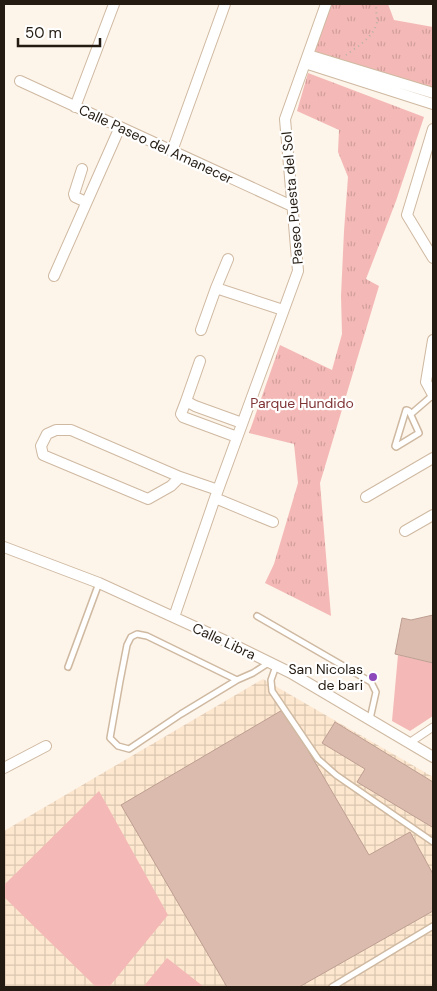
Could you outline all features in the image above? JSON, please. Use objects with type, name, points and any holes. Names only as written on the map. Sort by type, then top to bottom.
[{"type":"street","points":[[75,107],[114,4]]},
{"type":"street","points":[[172,151],[225,4]]},
{"type":"street","name":"Paseo Puesta del Sol","points":[[174,617],[216,494],[298,271],[286,119],[326,4]]},
{"type":"street","points":[[307,59],[334,63],[433,93]]},
{"type":"street","points":[[307,59],[433,104]]},
{"type":"street","name":"Calle Paseo del Amanecer","points":[[20,81],[292,206]]},
{"type":"street","points":[[54,276],[120,127]]},
{"type":"street","points":[[433,129],[407,215],[433,258]]},
{"type":"street","points":[[422,166],[433,170]]},
{"type":"street","points":[[82,169],[74,194],[75,197],[86,202]]},
{"type":"street","points":[[201,330],[228,259]]},
{"type":"street","points":[[216,288],[283,310]]},
{"type":"street","points":[[433,340],[430,380],[433,395]]},
{"type":"street","points":[[200,361],[181,414],[182,417],[237,437]]},
{"type":"street","points":[[186,401],[242,423]]},
{"type":"street","points":[[180,476],[171,486],[148,499],[43,455],[41,446],[47,434],[56,430],[71,430],[180,476],[273,522]]},
{"type":"street","points":[[366,497],[433,458]]},
{"type":"street","points":[[406,531],[433,515]]},
{"type":"street","name":"Calle Libra","points":[[4,547],[99,583],[273,664],[433,757]]},
{"type":"street","points":[[410,742],[433,727]]},
{"type":"street","points":[[4,768],[46,746]]},
{"type":"lane","points":[[411,414],[433,395]]},
{"type":"lane","points":[[407,410],[411,414],[419,433],[396,448],[395,446],[407,410]]},
{"type":"lane","points":[[68,667],[99,583]]},
{"type":"lane","points":[[257,616],[371,682],[376,692],[370,719]]},
{"type":"lane","points":[[237,680],[147,636],[137,634],[131,637],[127,645],[110,738],[118,746],[129,749],[237,680],[273,664]]},
{"type":"lane","points":[[273,664],[272,691],[318,759],[336,775],[433,842]]},
{"type":"lane","points":[[332,987],[433,926]]},
{"type":"path","points":[[334,63],[362,44],[371,34],[377,24],[375,4]]},
{"type":"shaded area","points":[[263,679],[433,777],[433,987],[4,987],[4,831]]},
{"type":"green space","points":[[331,4],[388,4],[394,20],[433,27],[433,88],[314,51]]},
{"type":"green space","name":"Parque Hundido","points":[[308,73],[424,117],[396,201],[366,279],[379,286],[320,483],[331,616],[265,583],[274,564],[298,483],[294,444],[249,433],[280,345],[332,370],[342,334],[341,296],[348,177],[338,152],[339,130],[297,111]]},
{"type":"green space","points":[[398,655],[433,663],[433,716],[410,731],[392,721]]},
{"type":"green space","points":[[99,791],[168,915],[109,987],[96,987],[4,897],[4,885]]},
{"type":"green space","points":[[167,958],[204,987],[143,987]]},
{"type":"building","points":[[433,615],[433,663],[395,654],[402,618],[411,620]]},
{"type":"building","points":[[284,709],[369,855],[410,832],[433,874],[433,911],[299,987],[227,987],[121,805]]},
{"type":"building","points":[[335,722],[433,782],[432,827],[357,782],[365,769],[322,743]]},
{"type":"place","name":"San Nicolas de bari","points":[[373,677]]}]
